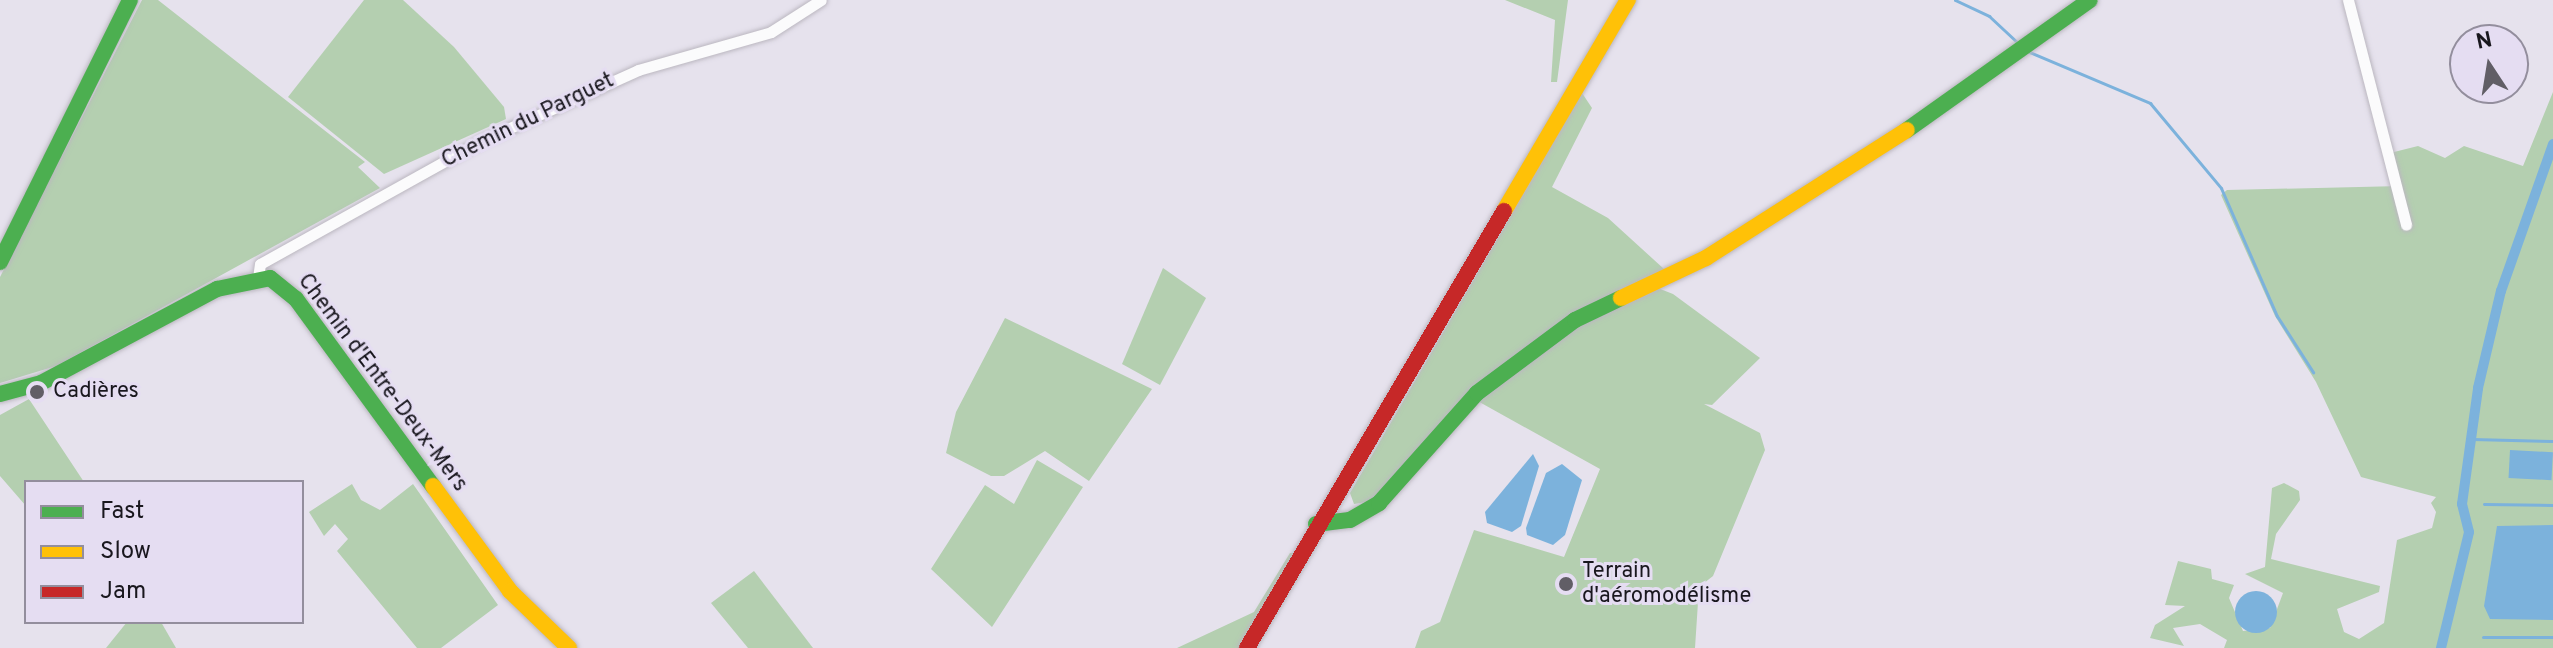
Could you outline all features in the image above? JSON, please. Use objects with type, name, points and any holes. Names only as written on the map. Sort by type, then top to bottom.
[{"type":"street","points":[[0,262],[130,0]]},
{"type":"street","name":"Chemin du Parguet","points":[[258,278],[260,264],[481,141],[612,80],[771,32],[821,0]]},
{"type":"street","points":[[1247,648],[1316,524],[1628,0]]},
{"type":"street","points":[[1316,524],[1350,520],[1379,503],[1477,393],[1575,320],[1706,258],[1948,103],[2090,0]]},
{"type":"street","points":[[2348,0],[2406,225]]},
{"type":"street","points":[[0,391],[28,389],[217,289],[258,278]]},
{"type":"street","name":"Chemin d'Entre-Deux-Mers","points":[[258,278],[285,286],[296,299],[510,591],[569,648]]},
{"type":"green space","points":[[142,0],[158,0],[365,162],[358,167],[380,188],[56,366],[0,383],[0,277]]},
{"type":"green space","points":[[364,0],[403,0],[454,47],[504,107],[506,119],[384,174],[288,97]]},
{"type":"green space","points":[[1505,0],[1568,0],[1557,82],[1551,82],[1555,20]]},
{"type":"green space","points":[[2553,92],[2553,648],[2224,648],[2227,640],[2200,624],[2173,628],[2184,646],[2150,638],[2155,625],[2185,606],[2165,605],[2178,561],[2211,569],[2212,579],[2234,585],[2229,598],[2243,631],[2270,628],[2283,593],[2245,574],[2265,567],[2272,488],[2284,483],[2299,491],[2300,500],[2276,534],[2271,559],[2380,586],[2379,592],[2337,609],[2344,632],[2359,639],[2384,623],[2397,540],[2432,528],[2436,512],[2431,503],[2436,497],[2361,477],[2316,382],[2275,316],[2221,195],[2227,190],[2401,186],[2390,153],[2418,146],[2445,158],[2464,146],[2523,166]]},
{"type":"green space","points":[[1582,93],[1592,108],[1552,187],[1608,218],[1664,269],[1541,339],[1373,501],[1354,504],[1350,493]]},
{"type":"green space","points":[[1163,268],[1206,298],[1160,385],[1122,364]]},
{"type":"green space","points":[[1650,285],[1673,294],[1760,358],[1712,405],[1704,404],[1760,433],[1765,450],[1713,576],[1699,587],[1695,648],[1415,648],[1421,631],[1440,622],[1474,530],[1564,557],[1600,469],[1474,399],[1574,324]]},
{"type":"green space","points":[[1005,318],[1152,389],[1089,481],[1045,451],[1004,476],[991,476],[946,453],[956,412]]},
{"type":"green space","points":[[29,399],[83,480],[24,480],[24,504],[0,476],[0,415]]},
{"type":"green space","points":[[1037,460],[1083,487],[992,627],[931,569],[985,485],[1014,504]]},
{"type":"green space","points":[[352,484],[361,500],[380,510],[413,484],[498,605],[441,648],[417,648],[337,551],[348,539],[335,524],[324,536],[309,512]]},
{"type":"green space","points":[[1290,553],[1295,553],[1239,648],[1177,648],[1254,612]]},
{"type":"green space","points":[[754,571],[813,648],[748,648],[711,603]]},
{"type":"green space","points":[[125,624],[162,624],[176,648],[106,648]]},
{"type":"water","points":[[2510,450],[2553,452],[2551,480],[2509,478]]},
{"type":"water","points":[[1533,454],[1539,466],[1521,526],[1512,532],[1487,523],[1485,512]]},
{"type":"water","points":[[1562,464],[1582,480],[1565,535],[1553,545],[1527,535],[1526,528],[1546,473]]},
{"type":"water","points":[[2553,525],[2553,620],[2490,619],[2484,606],[2497,526]]},
{"type":"water","points":[[2256,591],[2271,597],[2277,612],[2271,627],[2256,633],[2241,627],[2235,612],[2241,597]]},
{"type":"waterway","points":[[1955,0],[1989,16],[2016,41]]},
{"type":"waterway","points":[[2027,51],[2150,103],[2221,188],[2277,316],[2313,372]]},
{"type":"waterway","points":[[2441,648],[2469,532],[2462,504],[2478,388],[2501,291],[2553,144]]},
{"type":"waterway","points":[[2472,439],[2553,441]]},
{"type":"waterway","points":[[2484,504],[2553,505]]},
{"type":"waterway","points":[[2483,637],[2553,637]]},
{"type":"traffic: fast","points":[[0,262],[130,0]]},
{"type":"traffic: fast","points":[[1907,130],[2090,0]]},
{"type":"traffic: fast","points":[[0,394],[41,383],[217,289],[270,278],[296,299],[433,486]]},
{"type":"traffic: fast","points":[[1316,524],[1350,520],[1379,503],[1477,393],[1575,320],[1621,298]]},
{"type":"traffic: slow","points":[[1504,211],[1628,0]]},
{"type":"traffic: slow","points":[[1621,298],[1706,258],[1907,130]]},
{"type":"traffic: slow","points":[[433,486],[510,591],[569,648]]},
{"type":"traffic: jam","points":[[1247,648],[1504,211]]},
{"type":"place","name":"Cadières","points":[[37,392]]},
{"type":"place","name":"Terrain d'aéromodélisme","points":[[1566,584]]}]
